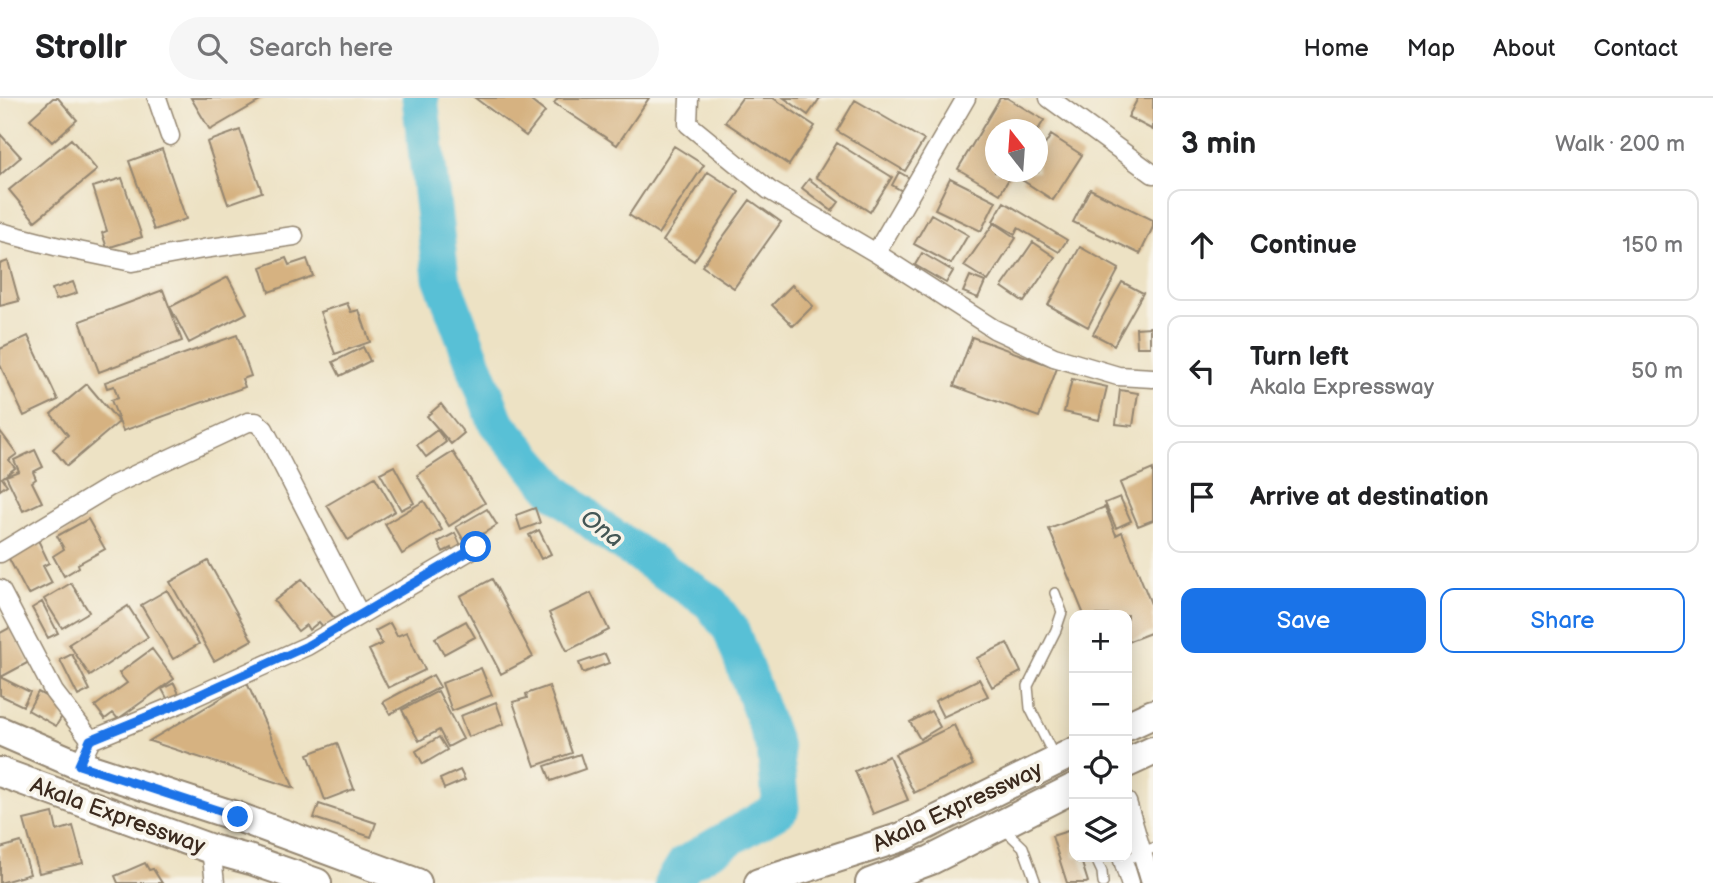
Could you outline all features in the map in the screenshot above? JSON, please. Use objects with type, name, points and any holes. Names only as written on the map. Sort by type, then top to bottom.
[{"type":"main road","points":[[1132,724],[1153,714]]},
{"type":"main road","name":"Akala Expressway","points":[[0,731],[85,752],[238,817],[417,883]]},
{"type":"main road","points":[[1132,761],[1153,751]]},
{"type":"main road","name":"Akala Expressway","points":[[760,883],[902,837],[1065,757]]},
{"type":"main road","name":"Akala Expressway","points":[[0,772],[211,849],[317,883]]},
{"type":"main road","name":"Akala Expressway","points":[[870,883],[1010,834],[1069,796]]},
{"type":"street","points":[[156,98],[170,136]]},
{"type":"street","points":[[689,98],[688,124],[769,190],[876,253],[993,329],[1054,357],[1118,376],[1153,378]]},
{"type":"street","points":[[876,253],[966,98]]},
{"type":"street","points":[[1049,98],[1153,174]]},
{"type":"street","points":[[0,232],[132,262],[295,236]]},
{"type":"street","points":[[0,552],[109,487],[248,422],[256,422],[264,429],[360,615]]},
{"type":"street","points":[[0,589],[85,752],[181,703],[307,646],[476,547]]},
{"type":"street","points":[[1132,814],[1148,851],[1151,883]]},
{"type":"street","points":[[211,849],[215,883]]},
{"type":"street","points":[[1124,862],[1130,883]]},
{"type":"lane","points":[[1055,593],[1062,612],[1056,630],[1028,685],[1030,708],[1065,757]]},
{"type":"lane","points":[[1010,834],[1027,854],[1036,883]]},
{"type":"lane","points":[[1097,862],[1103,883]]},
{"type":"building","points":[[53,98],[58,98],[77,120],[52,142],[30,119]]},
{"type":"building","points":[[191,98],[265,98],[210,130]]},
{"type":"building","points":[[475,98],[527,98],[545,112],[526,136]]},
{"type":"building","points":[[558,98],[649,98],[617,145],[554,103]]},
{"type":"building","points":[[742,98],[773,98],[815,126],[789,165],[725,122]]},
{"type":"building","points":[[784,98],[820,98],[808,115]]},
{"type":"building","points":[[1000,98],[1007,98],[1042,119],[988,119]]},
{"type":"building","points":[[1138,98],[1153,98],[1153,130],[1128,117]]},
{"type":"building","points":[[855,100],[924,140],[905,171],[837,131]]},
{"type":"building","points":[[985,123],[985,182],[1007,182],[1000,194],[958,169]]},
{"type":"building","points":[[240,130],[262,192],[228,204],[207,142]]},
{"type":"building","points":[[0,134],[21,157],[0,175]]},
{"type":"building","points":[[1051,135],[1082,155],[1053,200],[1025,182],[1048,182],[1048,140]]},
{"type":"building","points":[[71,139],[97,170],[35,221],[9,190]]},
{"type":"building","points":[[837,143],[892,177],[870,212],[816,177]]},
{"type":"building","points":[[674,146],[704,165],[658,234],[629,215]]},
{"type":"building","points":[[162,149],[186,219],[154,230],[129,161]]},
{"type":"building","points":[[708,172],[739,192],[694,261],[663,241]]},
{"type":"building","points":[[899,172],[911,179],[904,192],[892,185]]},
{"type":"building","points":[[122,178],[142,237],[107,248],[102,233],[107,231],[93,187]]},
{"type":"building","points":[[950,178],[996,201],[981,231],[935,209]]},
{"type":"building","points":[[809,179],[839,202],[832,211],[802,188]]},
{"type":"building","points":[[1090,189],[1153,220],[1153,227],[1140,254],[1073,222]]},
{"type":"building","points":[[750,200],[781,222],[734,288],[702,266]]},
{"type":"building","points":[[1004,202],[1067,240],[1059,252],[1018,228],[1015,234],[993,221]]},
{"type":"building","points":[[931,214],[968,235],[951,264],[914,244]]},
{"type":"building","points":[[994,223],[1016,238],[988,281],[964,266]]},
{"type":"building","points":[[1033,242],[1055,257],[1024,302],[1002,287]]},
{"type":"building","points":[[1080,247],[1119,269],[1088,327],[1048,305]]},
{"type":"building","points":[[922,253],[953,271],[946,283],[915,265]]},
{"type":"building","points":[[286,258],[289,265],[307,259],[313,276],[269,292],[261,267]]},
{"type":"building","points":[[8,261],[19,301],[0,306],[0,264]]},
{"type":"building","points":[[970,276],[985,282],[978,298],[963,292]]},
{"type":"building","points":[[228,277],[247,313],[189,343],[170,307]]},
{"type":"building","points":[[73,282],[77,293],[56,300],[52,289]]},
{"type":"building","points":[[1122,282],[1143,293],[1114,345],[1093,334]]},
{"type":"building","points":[[792,285],[813,306],[793,326],[772,305]]},
{"type":"building","points":[[163,290],[182,341],[99,372],[80,321]]},
{"type":"building","points":[[347,303],[351,312],[359,310],[370,342],[335,354],[320,312]]},
{"type":"building","points":[[1150,327],[1150,347],[1137,347],[1136,328]]},
{"type":"building","points":[[237,335],[251,376],[242,379],[245,387],[123,431],[111,400],[118,398],[114,386],[107,388],[105,382]]},
{"type":"building","points":[[28,336],[58,400],[24,416],[0,365],[0,349]]},
{"type":"building","points":[[972,337],[1057,368],[1039,417],[954,386]]},
{"type":"building","points":[[363,347],[370,361],[340,376],[333,362]]},
{"type":"building","points":[[1072,379],[1107,387],[1099,420],[1064,412]]},
{"type":"building","points":[[87,384],[119,422],[67,466],[53,449],[68,435],[51,414]]},
{"type":"building","points":[[1120,390],[1138,393],[1133,426],[1116,424]]},
{"type":"building","points":[[441,404],[464,433],[451,444],[427,416]]},
{"type":"building","points":[[437,430],[446,442],[426,457],[417,445]]},
{"type":"building","points":[[0,431],[17,454],[9,460],[15,468],[2,478],[7,485],[0,490]]},
{"type":"building","points":[[35,450],[43,467],[33,472],[36,479],[32,482],[42,502],[23,511],[6,476],[19,471],[14,460]]},
{"type":"building","points":[[453,452],[485,503],[449,526],[417,475]]},
{"type":"building","points":[[394,466],[414,503],[401,510],[380,473]]},
{"type":"building","points":[[1153,469],[1153,520],[1138,526],[1120,483]]},
{"type":"building","points":[[375,477],[395,511],[348,540],[327,505]]},
{"type":"building","points":[[1120,497],[1131,521],[1116,528],[1105,503]]},
{"type":"building","points":[[424,501],[442,530],[402,554],[385,524]]},
{"type":"building","points":[[1105,507],[1116,535],[1122,532],[1153,609],[1153,632],[1132,640],[1132,610],[1082,610],[1049,529]]},
{"type":"building","points":[[535,508],[540,523],[521,530],[516,515]]},
{"type":"building","points":[[487,509],[497,525],[466,544],[456,527]]},
{"type":"building","points":[[88,519],[105,549],[78,564],[79,567],[64,576],[53,556],[64,549],[57,536]]},
{"type":"building","points":[[539,530],[551,554],[541,559],[529,535]]},
{"type":"building","points":[[455,533],[462,548],[453,553],[451,548],[443,552],[438,542]]},
{"type":"building","points":[[38,540],[49,563],[43,566],[52,583],[28,595],[7,555]]},
{"type":"building","points":[[208,561],[252,640],[214,661],[170,582]]},
{"type":"building","points":[[302,579],[335,619],[324,628],[319,622],[309,630],[306,625],[298,631],[274,601]]},
{"type":"building","points":[[492,579],[533,657],[501,674],[460,596]]},
{"type":"building","points":[[71,583],[89,612],[62,628],[44,599]]},
{"type":"building","points":[[167,590],[199,644],[173,659],[141,605]]},
{"type":"building","points":[[591,593],[609,630],[567,651],[549,613]]},
{"type":"building","points":[[42,602],[58,633],[48,638],[32,608]]},
{"type":"building","points":[[128,606],[148,637],[90,676],[69,644]]},
{"type":"building","points":[[466,621],[475,637],[444,654],[435,638]]},
{"type":"building","points":[[390,623],[397,636],[407,632],[425,670],[388,688],[369,650],[382,644],[375,631]]},
{"type":"building","points":[[11,627],[29,662],[1,677],[0,633]]},
{"type":"building","points":[[1007,643],[1021,672],[992,687],[977,658]]},
{"type":"building","points":[[152,649],[174,679],[118,719],[113,713],[105,719],[95,706],[127,683],[119,673]]},
{"type":"building","points":[[72,654],[90,690],[78,696],[60,660]]},
{"type":"building","points":[[605,654],[609,663],[583,673],[579,663]]},
{"type":"building","points":[[481,668],[492,695],[452,711],[442,683]]},
{"type":"building","points":[[433,675],[440,687],[390,714],[383,702]]},
{"type":"building","points":[[0,677],[30,692],[23,706],[0,695]]},
{"type":"building","points":[[979,679],[988,696],[943,717],[935,701]]},
{"type":"building","points":[[174,683],[180,696],[169,702],[162,689]]},
{"type":"building","points":[[247,683],[294,788],[149,741]]},
{"type":"building","points":[[549,686],[572,753],[535,766],[513,702]]},
{"type":"building","points":[[438,691],[463,739],[448,747],[439,730],[419,741],[402,710]]},
{"type":"building","points":[[38,692],[67,708],[56,726],[28,710]]},
{"type":"building","points":[[496,702],[504,724],[468,737],[460,716]]},
{"type":"building","points":[[931,711],[940,727],[920,739],[910,722]]},
{"type":"building","points":[[954,725],[973,765],[914,793],[895,754]]},
{"type":"building","points":[[439,737],[447,750],[423,764],[416,751]]},
{"type":"building","points":[[337,743],[354,789],[325,800],[308,754]]},
{"type":"building","points":[[580,754],[585,769],[551,781],[545,766]]},
{"type":"building","points":[[889,756],[908,800],[873,814],[855,771]]},
{"type":"building","points":[[460,770],[465,780],[444,789],[440,779]]},
{"type":"building","points":[[319,804],[376,823],[371,837],[314,818]]},
{"type":"building","points":[[53,813],[57,831],[73,826],[83,863],[39,873],[24,820]]},
{"type":"building","points":[[1069,831],[1069,862],[1082,862],[1088,882],[1067,883],[1052,836]]},
{"type":"building","points":[[21,842],[30,874],[0,883],[0,848]]},
{"type":"building","points":[[145,863],[149,870],[153,869],[162,883],[118,883],[115,876]]},
{"type":"waterway","name":"Ona","points":[[420,98],[441,277],[496,422],[555,491],[603,530],[710,602],[731,630],[775,749],[781,808],[685,864],[673,883]]},
{"type":"route","points":[[238,817],[79,765],[90,740],[181,703],[307,646],[476,547]]}]
